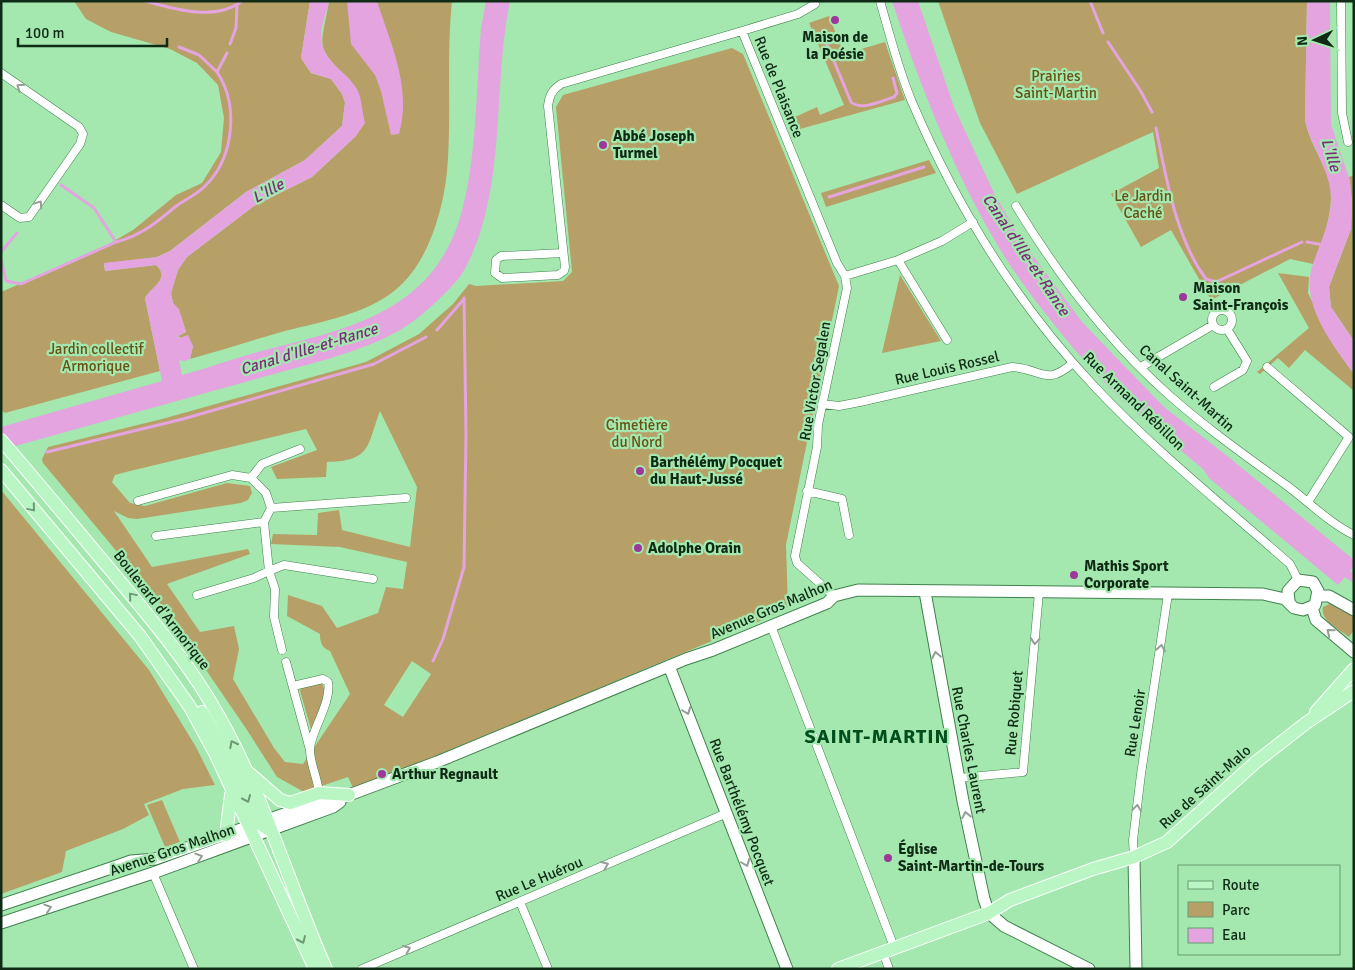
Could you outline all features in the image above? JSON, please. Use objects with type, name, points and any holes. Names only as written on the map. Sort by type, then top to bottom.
[{"type":"main road","name":"Boulevard d'Armorique","points":[[1,440],[174,647],[214,708],[246,770],[260,829]]},
{"type":"main road","points":[[1,470],[140,636],[166,670],[204,731],[231,790],[260,829],[304,918],[326,969]]},
{"type":"main road","name":"Rue de Saint-Malo","points":[[1306,724],[1354,669]]},
{"type":"main road","points":[[166,670],[190,694],[231,762],[260,829],[315,969]]},
{"type":"main road","name":"Rue de Saint-Malo","points":[[838,969],[990,913],[1010,900],[1085,872],[1134,857],[1167,842],[1256,762],[1354,691]]},
{"type":"main road","points":[[1336,705],[1354,702]]},
{"type":"main road","points":[[246,770],[274,796],[284,802],[290,803],[319,793],[349,796]]},
{"type":"main road","points":[[226,835],[231,790]]},
{"type":"street","name":"Rue Armand Rébillon","points":[[880,1],[896,59],[912,101],[973,222],[1018,295],[1073,363],[1124,417],[1290,564],[1294,583],[1313,582],[1319,596]]},
{"type":"street","points":[[1341,1],[1342,113],[1348,142]]},
{"type":"street","points":[[742,31],[798,14],[814,4]]},
{"type":"street","name":"Rue de Plaisance","points":[[563,252],[501,256],[496,260],[495,273],[502,278],[561,274],[565,267],[548,106],[548,100],[554,88],[560,84],[742,31],[784,136],[837,262],[845,276]]},
{"type":"street","points":[[1,74],[79,127],[83,134],[80,144],[29,217],[20,218],[1,205]]},
{"type":"street","name":"Canal Saint-Martin","points":[[1016,206],[1062,276],[1092,313],[1168,394],[1240,454],[1354,535]]},
{"type":"street","points":[[845,276],[898,260],[942,241],[973,222]]},
{"type":"street","points":[[898,260],[947,340]]},
{"type":"street","name":"Rue Victor Segalen","points":[[834,596],[797,563],[795,556],[817,446],[822,404],[847,288],[845,276]]},
{"type":"street","points":[[1213,325],[1214,314],[1225,311],[1232,319],[1226,329]]},
{"type":"street","points":[[1141,367],[1213,325]]},
{"type":"street","points":[[1213,325],[1219,330],[1226,329]]},
{"type":"street","points":[[1214,387],[1243,370],[1247,362],[1226,329]]},
{"type":"street","name":"Rue Louis Rossel","points":[[822,404],[839,406],[860,402],[1012,366],[1022,367],[1048,377],[1059,375],[1073,363]]},
{"type":"street","points":[[1267,367],[1349,437],[1308,502]]},
{"type":"street","points":[[251,478],[262,464],[300,449]]},
{"type":"street","points":[[138,501],[232,475],[251,478],[266,493],[271,508],[264,522],[269,570],[275,589],[274,617],[282,650]]},
{"type":"street","points":[[808,491],[842,499],[849,535]]},
{"type":"street","points":[[271,508],[406,498]]},
{"type":"street","points":[[156,536],[264,522]]},
{"type":"street","points":[[197,595],[254,578],[284,565],[373,579]]},
{"type":"street","points":[[1294,583],[1288,596],[1289,601],[1298,610],[1312,608]]},
{"type":"street","name":"Avenue Gros Malhon","points":[[1262,594],[1294,583]]},
{"type":"street","name":"Avenue Gros Malhon","points":[[1,923],[153,873],[260,829],[446,759],[669,666],[827,603],[834,596],[867,590],[1262,594],[1289,601]]},
{"type":"street","name":"Rue Charles Laurent","points":[[925,592],[971,841],[990,913]]},
{"type":"street","name":"Rue Robiquet","points":[[959,778],[1022,772],[1040,592]]},
{"type":"street","name":"Rue Lenoir","points":[[1134,857],[1133,840],[1141,774],[1168,594]]},
{"type":"street","points":[[1354,610],[1329,596],[1319,596],[1312,608],[1316,620],[1354,652]]},
{"type":"street","points":[[770,626],[888,949],[889,969]]},
{"type":"street","points":[[286,662],[310,750],[319,793]]},
{"type":"street","name":"Rue Barthélémy Pocquet","points":[[669,666],[787,969]]},
{"type":"street","points":[[293,686],[323,679],[328,682],[329,688],[310,750]]},
{"type":"street","name":"Rue Le Huérou","points":[[362,969],[726,813]]},
{"type":"street","name":"Avenue Gros Malhon","points":[[1,905],[131,862],[155,859],[226,835],[260,829]]},
{"type":"street","points":[[1134,857],[1136,969]]},
{"type":"street","points":[[153,873],[194,969]]},
{"type":"street","points":[[520,902],[548,969]]},
{"type":"street","points":[[990,913],[1004,926],[1089,969]]},
{"type":"green space","name":"Jardin collectif Armorique","points":[[74,1],[310,1],[301,58],[311,73],[331,79],[342,94],[345,103],[342,126],[305,160],[246,192],[170,251],[157,257],[104,264],[105,271],[156,265],[160,270],[162,274],[159,282],[145,298],[160,371],[5,413],[1,410],[1,292],[102,248],[133,230],[176,195],[202,183],[221,152],[224,118],[218,85],[197,63],[170,49],[111,32],[86,19]]},
{"type":"green space","points":[[329,1],[452,1],[449,44],[447,172],[434,231],[428,246],[412,272],[403,283],[378,302],[332,319],[190,359],[193,346],[178,336],[186,332],[179,310],[173,303],[171,293],[178,270],[187,257],[254,206],[312,177],[356,136],[351,81],[330,60],[323,46],[322,38]]},
{"type":"green space","name":"Prairies Saint-Martin","points":[[938,1],[1307,1],[1305,120],[1327,174],[1331,196],[1325,232],[1313,264],[1290,259],[1211,300],[1171,230],[1141,247],[1111,194],[1159,168],[1153,132],[1017,194],[980,123]]},
{"type":"green space","points":[[829,16],[844,54],[885,42],[905,100],[800,129],[795,117],[817,107],[820,115],[844,105],[809,23]]},
{"type":"green space","name":"Cimetière du Nord","points":[[732,48],[743,54],[839,286],[786,545],[788,607],[772,616],[354,790],[348,777],[304,792],[277,777],[163,607],[43,463],[42,459],[48,447],[162,419],[366,362],[419,334],[453,304],[469,284],[476,286],[563,281],[572,272],[556,107],[563,95]],"holes":[[[380,411],[417,487],[410,547],[342,530],[339,510],[318,513],[317,535],[273,534],[271,544],[340,547],[407,562],[403,589],[386,587],[378,613],[337,628],[322,606],[288,595],[287,616],[320,634],[322,645],[330,651],[350,694],[303,764],[285,762],[274,748],[233,679],[239,649],[234,626],[200,632],[167,584],[250,554],[248,549],[152,567],[114,511],[128,518],[137,519],[241,503],[248,500],[252,493],[250,486],[227,483],[145,506],[130,503],[112,482],[115,475],[306,429],[317,450],[271,467],[277,479],[326,477],[327,462],[352,458],[366,449]],[[412,661],[431,674],[403,717],[384,705]]]},
{"type":"green space","points":[[929,160],[936,173],[826,207],[821,193]]},
{"type":"green space","points":[[1354,175],[1354,341],[1331,307],[1329,287],[1351,229],[1352,201],[1349,177]]},
{"type":"green space","points":[[1278,273],[1309,277],[1308,293],[1334,346],[1354,374],[1354,391],[1305,350],[1289,368],[1278,358],[1260,374],[1257,372],[1309,328]]},
{"type":"green space","points":[[900,275],[941,341],[882,353]]},
{"type":"green space","points":[[1,490],[149,670],[196,747],[215,785],[183,789],[144,804],[149,815],[123,829],[66,851],[62,872],[1,894]]},
{"type":"green space","points":[[1331,603],[1354,616],[1354,630],[1349,637],[1327,621],[1324,616],[1323,607]]},
{"type":"green space","points":[[322,683],[325,691],[313,736],[300,691],[301,687]]},
{"type":"green space","points":[[162,800],[180,842],[165,847],[147,805]]},
{"type":"water","points":[[310,1],[329,1],[321,32],[324,50],[332,62],[348,77],[357,89],[365,123],[356,136],[312,177],[254,206],[187,257],[178,270],[171,293],[173,303],[179,309],[186,332],[178,336],[179,338],[188,335],[193,346],[190,359],[185,361],[179,360],[182,375],[350,326],[378,314],[402,299],[424,281],[443,257],[457,227],[464,205],[472,155],[481,28],[486,1],[510,1],[501,69],[497,140],[487,209],[477,242],[459,278],[446,293],[414,321],[399,331],[370,345],[328,359],[1,450],[1,427],[162,381],[145,298],[159,282],[162,274],[156,265],[105,271],[104,263],[157,257],[170,251],[246,192],[305,160],[342,126],[345,103],[342,94],[331,79],[311,73],[301,58]]},
{"type":"water","points":[[347,1],[377,1],[394,50],[401,83],[403,100],[399,134],[391,135],[381,91],[375,75],[351,44]]},
{"type":"water","name":"Canal d'Ille-et-Rance","points":[[892,1],[918,1],[954,107],[994,193],[1018,235],[1082,322],[1164,407],[1226,455],[1354,560],[1354,566],[1350,571],[1354,575],[1354,583],[1345,577],[1338,585],[1209,478],[1203,469],[1139,416],[1108,387],[1080,356],[1045,312],[1000,250],[962,178],[924,91]]},
{"type":"water","name":"L'Ille","points":[[1307,1],[1330,1],[1331,124],[1350,181],[1352,202],[1351,229],[1329,287],[1331,307],[1354,341],[1354,374],[1336,350],[1320,322],[1310,293],[1313,264],[1327,224],[1331,199],[1328,178],[1305,120]]},
{"type":"waterway","points":[[145,1],[194,12],[220,11],[242,1]]},
{"type":"waterway","points":[[1090,1],[1103,33]]},
{"type":"waterway","points":[[230,44],[236,28],[237,5]]},
{"type":"waterway","points":[[826,42],[851,102],[855,105],[872,104],[894,97],[897,93],[893,78]]},
{"type":"waterway","points":[[1108,42],[1140,90],[1152,112]]},
{"type":"waterway","points":[[179,47],[199,55],[217,72]]},
{"type":"waterway","points":[[116,242],[140,233],[195,194],[206,185],[223,160],[228,146],[231,115],[224,85],[217,72],[227,53]]},
{"type":"waterway","points":[[1156,128],[1168,187],[1180,227],[1187,245],[1206,279],[1216,282],[1302,242]]},
{"type":"waterway","points":[[829,197],[924,167]]},
{"type":"waterway","points":[[1,259],[6,281],[21,284],[116,242],[94,208],[61,185]]},
{"type":"waterway","points":[[1,252],[17,233]]},
{"type":"waterway","points":[[1307,242],[1324,245]]},
{"type":"waterway","points":[[433,661],[443,639],[464,567],[466,435],[464,298]]},
{"type":"waterway","points":[[437,330],[464,299]]},
{"type":"waterway","points":[[47,452],[183,419],[374,364],[426,337]]},
{"type":"place","name":"Maison de la Poésie","points":[[835,20]]},
{"type":"place","name":"Abbé Joseph Turmel","points":[[603,145]]},
{"type":"place","name":"Maison Saint-François","points":[[1183,297]]},
{"type":"place","name":"Barthélémy Pocquet du Haut-Jussé","points":[[640,471]]},
{"type":"place","name":"Adolphe Orain","points":[[638,548]]},
{"type":"place","name":"Mathis Sport Corporate","points":[[1074,575]]},
{"type":"place","name":"Arthur Regnault","points":[[382,774]]},
{"type":"place","name":"Église Saint-Martin-de-Tours","points":[[888,858]]},
{"type":"district","name":"SAINT-MARTIN","points":[[877,736]]},
{"type":"park label","name":"Le Jardin Caché","points":[[1143,204]]}]
